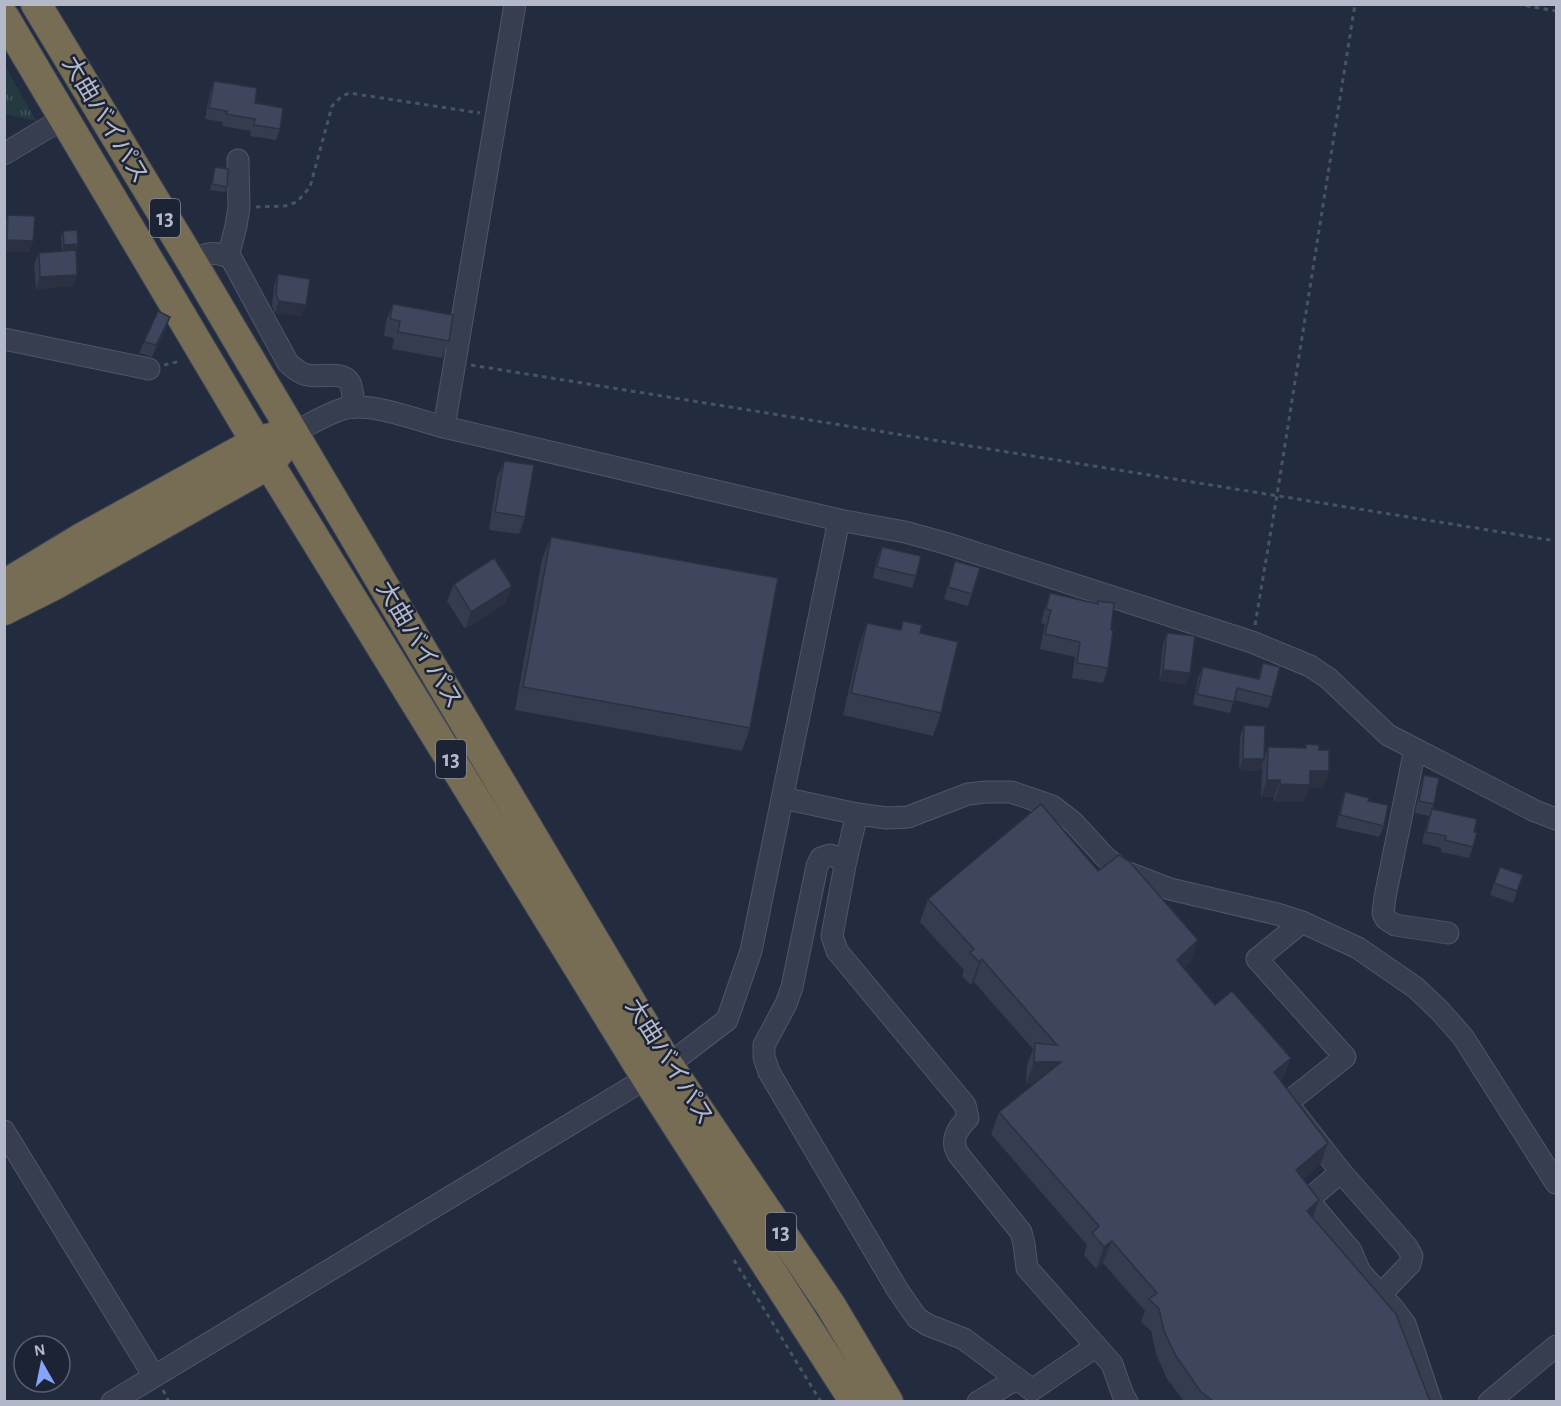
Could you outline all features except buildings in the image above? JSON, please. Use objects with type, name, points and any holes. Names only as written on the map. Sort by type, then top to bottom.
[{"type":"highway","name":"大曲バイパス","points":[[36,4],[293,433],[657,1071],[855,1401]]},
{"type":"highway","name":"大曲バイパス","points":[[4,17],[263,453],[657,1071],[831,1306],[888,1401]]},
{"type":"highway","points":[[4,610],[54,585],[293,433]]},
{"type":"highway","points":[[4,585],[80,539],[263,453]]},
{"type":"highway","points":[[831,1306],[861,1321],[911,1401]]},
{"type":"street","points":[[444,427],[515,4]]},
{"type":"street","points":[[4,154],[64,118]]},
{"type":"street","points":[[228,257],[239,207],[238,160]]},
{"type":"street","points":[[190,259],[220,253],[231,258],[288,363],[298,372],[308,375],[341,376],[346,379],[351,384],[354,407]]},
{"type":"street","points":[[4,339],[148,369]]},
{"type":"street","points":[[293,433],[346,408],[363,407],[387,411],[444,427],[945,543],[1252,642],[1310,666],[1328,678],[1388,735],[1535,811],[1557,819]]},
{"type":"street","points":[[112,1401],[657,1071],[727,1020],[751,951],[839,520]]},
{"type":"street","points":[[1415,749],[1383,913],[1386,919],[1395,925],[1448,933]]},
{"type":"street","points":[[783,798],[887,818],[908,817],[968,794],[1011,792],[1052,806],[1073,822],[1106,857],[1123,871],[1170,889],[1302,922],[1358,948],[1416,988],[1463,1037],[1557,1183]]},
{"type":"street","points":[[857,814],[832,936],[837,951],[966,1105],[968,1118],[957,1131],[955,1149],[1020,1232],[1027,1268],[1112,1364],[1127,1401]]},
{"type":"street","points":[[846,860],[830,855],[821,858],[817,866],[792,987],[786,1004],[764,1045],[764,1057],[769,1072],[916,1318],[964,1339],[1026,1389]]},
{"type":"street","points":[[1302,922],[1257,959],[1345,1057],[1287,1102],[1341,1172],[1407,1247],[1412,1256],[1410,1264],[1381,1294]]},
{"type":"street","points":[[4,1131],[154,1376]]},
{"type":"street","points":[[1341,1172],[1308,1200],[1351,1251],[1360,1272],[1405,1324],[1431,1401]]},
{"type":"street","points":[[1489,1401],[1557,1346]]},
{"type":"street","points":[[996,1401],[1026,1389],[1095,1347]]},
{"type":"street","points":[[978,1401],[1026,1389]]},
{"type":"path","points":[[1252,642],[1355,4]]},
{"type":"path","points":[[1517,4],[1557,11]]},
{"type":"path","points":[[239,207],[285,206],[297,202],[310,187],[332,106],[340,97],[349,93],[496,116]]},
{"type":"path","points":[[455,362],[1557,541]]},
{"type":"green space","points":[[5,66],[36,121],[5,114]]}]
